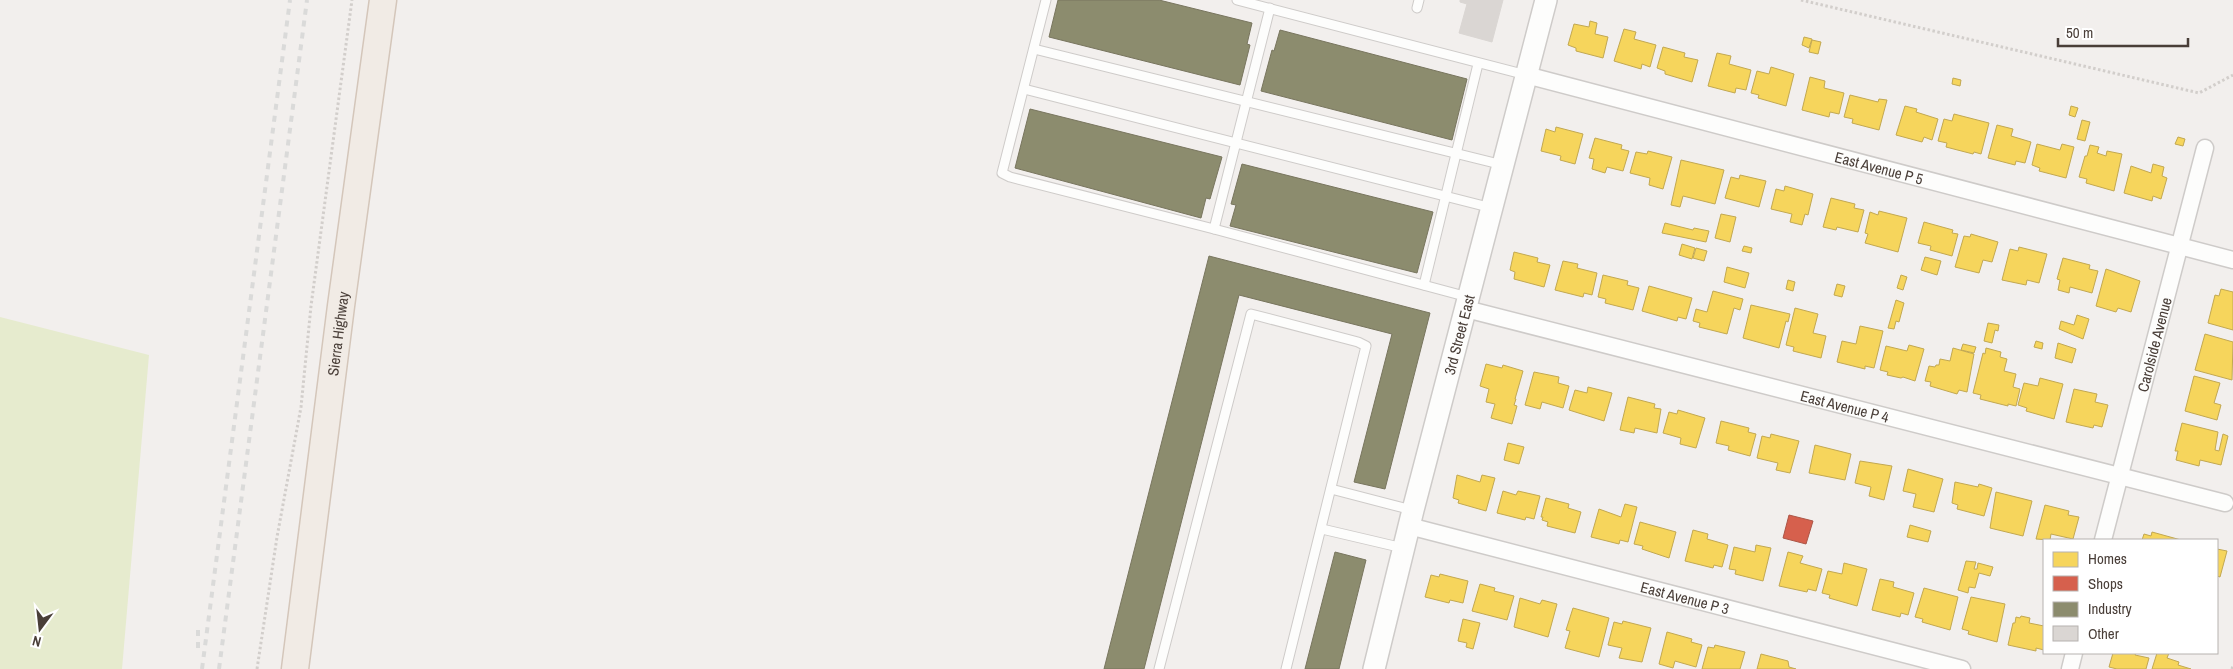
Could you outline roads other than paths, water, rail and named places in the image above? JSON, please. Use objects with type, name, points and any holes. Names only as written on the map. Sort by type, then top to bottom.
[{"type":"main road","name":"Sierra Highway","points":[[295,669],[341,306],[383,0]]},
{"type":"street","name":"3rd Street East","points":[[1374,669],[1403,548],[1546,0]]},
{"type":"street","name":"East Avenue P 5","points":[[1526,75],[2233,260]]},
{"type":"street","name":"Carolside Avenue","points":[[2103,539],[2205,148]]},
{"type":"street","name":"East Avenue P 4","points":[[1467,303],[2225,503]]},
{"type":"street","name":"East Avenue P 3","points":[[1411,518],[1962,669]]},
{"type":"street","points":[[2070,669],[2074,654]]},
{"type":"lane","points":[[1046,0],[1002,173],[1010,177],[1214,228],[1424,285],[1467,303]]},
{"type":"lane","points":[[1237,0],[1526,75]]},
{"type":"lane","points":[[1214,228],[1270,8]]},
{"type":"lane","points":[[1034,49],[1503,166]]},
{"type":"lane","points":[[1424,285],[1478,64]]},
{"type":"lane","points":[[1024,89],[1445,194],[1492,208]]},
{"type":"lane","points":[[1159,669],[1251,314],[1358,342],[1366,346],[1286,669]]},
{"type":"lane","points":[[1331,489],[1411,518]]},
{"type":"lane","points":[[1322,529],[1403,548]]},
{"type":"railway","points":[[202,669],[290,0]]},
{"type":"railway","points":[[219,669],[307,0]]},
{"type":"railway","points":[[198,630],[198,654]]}]
